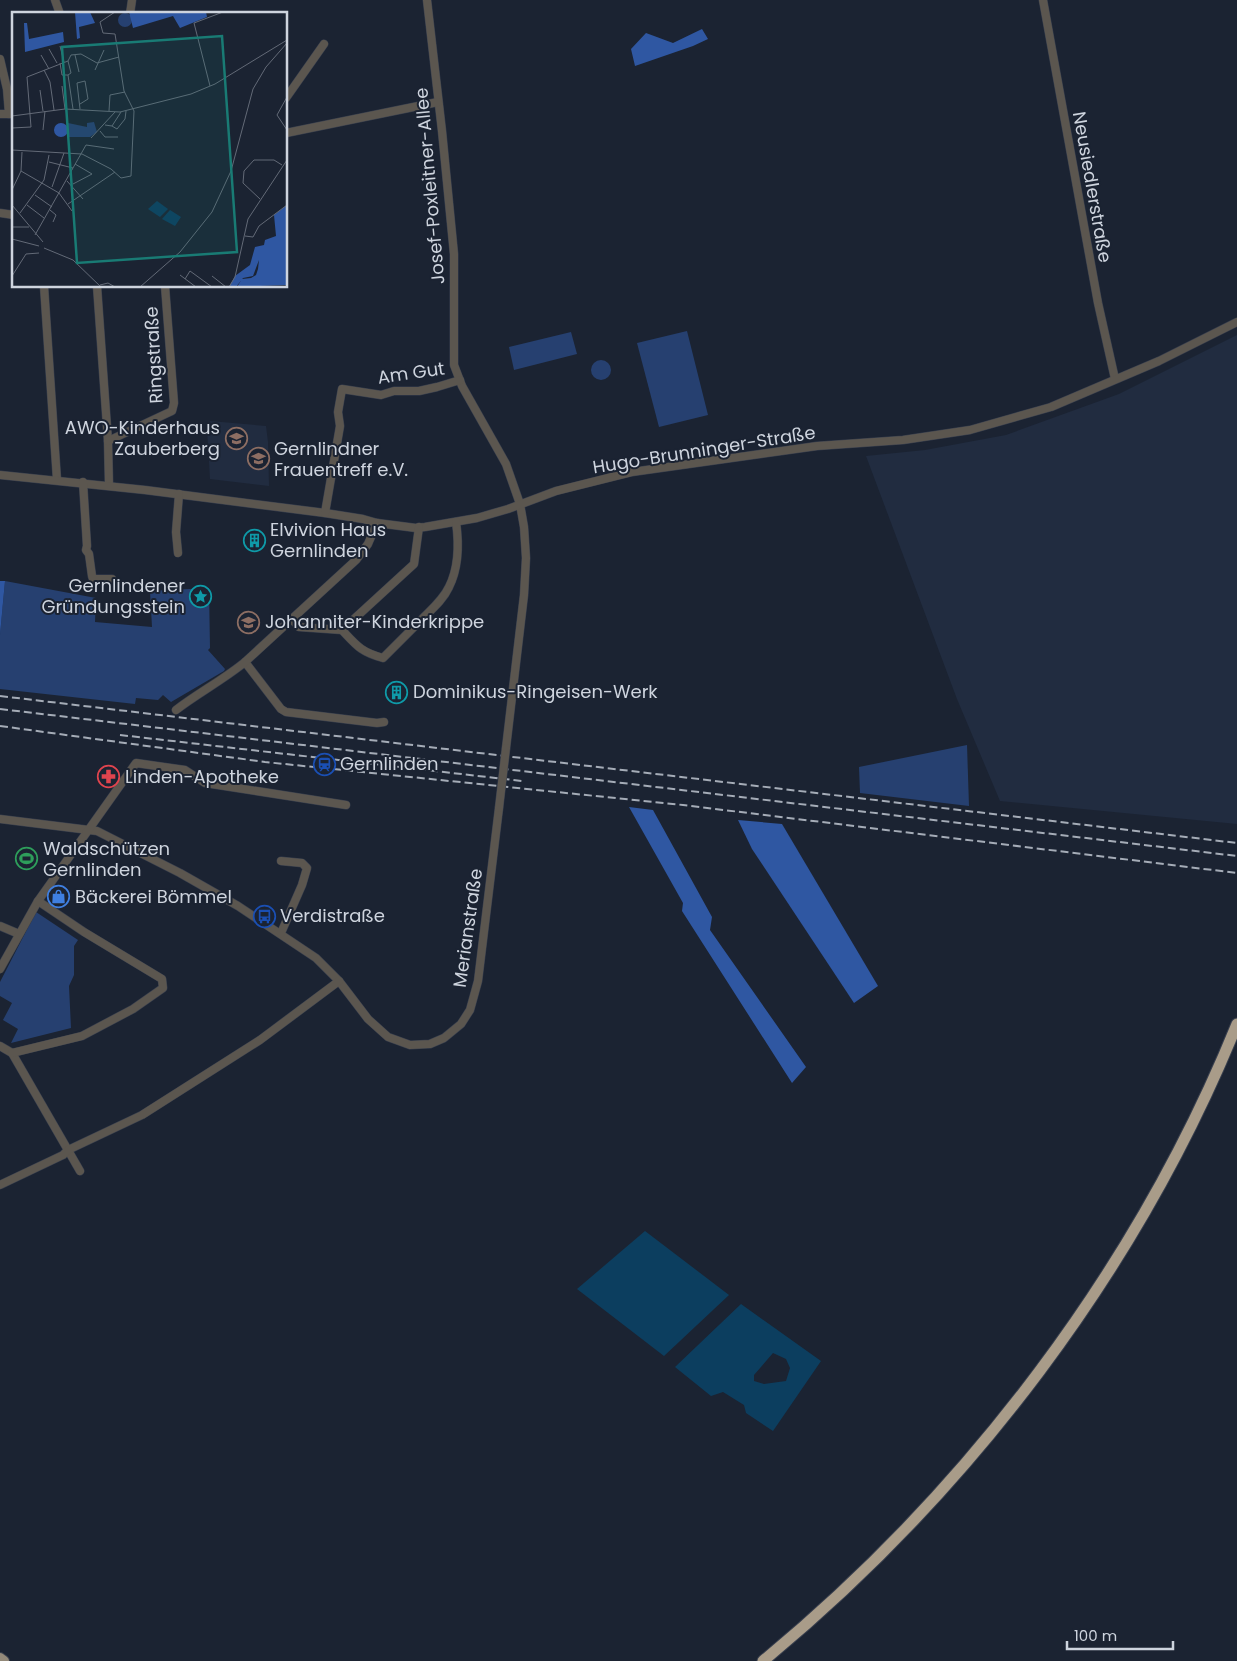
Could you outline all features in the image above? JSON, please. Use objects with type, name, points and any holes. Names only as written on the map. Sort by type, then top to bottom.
[{"type":"highway","points":[[764,1661],[799,1632],[930,1505],[984,1441],[1061,1343],[1116,1261],[1161,1183],[1206,1094],[1237,1024]]},
{"type":"main road","points":[[0,1658],[4,1661]]},
{"type":"street","points":[[55,0],[59,12]]},
{"type":"street","name":"Josef-Poxleitner-Allee","points":[[427,0],[454,254],[454,365],[460,380],[506,464],[520,504]]},
{"type":"street","name":"Neusiedlerstraße","points":[[1043,0],[1098,304],[1115,379]]},
{"type":"street","points":[[288,95],[324,44]]},
{"type":"street","points":[[0,59],[7,89],[7,114]]},
{"type":"street","points":[[288,133],[438,102]]},
{"type":"street","points":[[44,288],[57,480]]},
{"type":"street","points":[[97,288],[108,441],[109,485]]},
{"type":"street","name":"Ringstraße","points":[[108,441],[172,412],[174,403],[165,288]]},
{"type":"street","name":"Hugo-Brunninger-Straße","points":[[0,475],[109,485],[363,518],[377,523],[419,527],[493,514],[556,491],[632,472],[817,446],[903,440],[970,430],[1051,407],[1159,362],[1237,322]]},
{"type":"street","name":"Am Gut","points":[[325,513],[340,426],[338,412],[342,389],[382,395],[394,391],[419,391],[460,380]]},
{"type":"street","points":[[83,482],[86,550],[90,554],[92,576],[96,580],[112,579]]},
{"type":"street","points":[[178,553],[176,532],[179,494]]},
{"type":"street","name":"Merianstraße","points":[[0,819],[97,831],[180,873],[233,903],[316,958],[339,981],[368,1019],[388,1037],[410,1045],[430,1044],[444,1038],[461,1024],[470,1010],[478,981],[524,595],[526,558],[520,504]]},
{"type":"street","points":[[292,618],[299,626],[342,630],[360,649],[368,654],[383,658],[439,602],[449,587],[457,560],[458,540],[456,522]]},
{"type":"street","points":[[176,710],[245,662],[363,553],[377,523]]},
{"type":"street","points":[[342,630],[414,564],[419,527]]},
{"type":"street","points":[[245,662],[281,710],[384,722]]},
{"type":"street","points":[[0,969],[38,901],[136,763],[185,770],[206,783],[346,805]]},
{"type":"street","points":[[281,861],[302,863],[307,868],[302,885],[281,934]]},
{"type":"street","points":[[12,1053],[82,1036],[132,1009],[163,988],[162,979],[84,932],[38,901]]},
{"type":"street","points":[[0,926],[19,934]]},
{"type":"street","points":[[0,1185],[63,1156],[68,1150],[142,1115],[260,1040],[339,981]]},
{"type":"street","points":[[0,1046],[12,1053],[80,1171]]},
{"type":"shaded area","points":[[702,29],[708,39],[635,66],[631,49],[646,33],[673,43]]},
{"type":"shaded area","points":[[687,331],[708,415],[659,427],[637,343]]},
{"type":"shaded area","points":[[571,332],[577,354],[514,370],[509,347]]},
{"type":"shaded area","points":[[1237,335],[1237,824],[1000,801],[957,699],[866,456],[925,450],[1006,435],[1119,394]]},
{"type":"shaded area","points":[[601,360],[608,363],[611,370],[608,377],[601,380],[594,377],[591,370],[594,363]]},
{"type":"shaded area","points":[[210,421],[266,426],[269,486],[210,479],[207,428]]},
{"type":"shaded area","points":[[0,581],[5,581],[0,635]]},
{"type":"shaded area","points":[[5,581],[96,598],[95,622],[152,627],[150,591],[209,588],[210,648],[208,650],[225,669],[171,702],[163,695],[158,700],[136,698],[135,704],[0,689],[0,635]]},
{"type":"shaded area","points":[[967,745],[969,806],[860,793],[859,767]]},
{"type":"shaded area","points":[[629,807],[653,810],[712,917],[710,930],[806,1067],[792,1083],[682,911],[683,903]]},
{"type":"shaded area","points":[[738,820],[782,824],[878,986],[854,1003],[752,849]]},
{"type":"shaded area","points":[[36,912],[78,940],[74,946],[74,975],[69,986],[71,1028],[11,1043],[18,1029],[3,1020],[12,1003],[0,996],[0,982]]},
{"type":"shaded area","points":[[645,1231],[729,1295],[664,1356],[577,1289]]},
{"type":"shaded area","points":[[741,1304],[821,1361],[773,1431],[746,1413],[744,1405],[723,1392],[711,1396],[675,1367]],"holes":[[[773,1353],[786,1359],[790,1368],[786,1381],[764,1384],[754,1381],[754,1375]]]},
{"type":"railway","points":[[0,696],[1237,843]]},
{"type":"railway","points":[[0,709],[1237,856]]},
{"type":"railway","points":[[0,726],[265,762],[683,805],[1237,873]]},
{"type":"railway","points":[[120,735],[522,781]]},
{"type":"place","name":"AWO-Kinderhaus Zauberberg","points":[[236,438]]},
{"type":"place","name":"Gernlindner Frauentreff e.V.","points":[[258,459]]},
{"type":"place","name":"Elvivion Haus Gernlinden","points":[[254,540]]},
{"type":"place","name":"Gernlindener Gründungsstein","points":[[201,596]]},
{"type":"place","name":"Johanniter-Kinderkrippe","points":[[249,622]]},
{"type":"place","name":"Dominikus-Ringeisen-Werk","points":[[397,692]]},
{"type":"place","name":"Gernlinden","points":[[324,764]]},
{"type":"place","name":"Linden-Apotheke","points":[[109,777]]},
{"type":"place","name":"Waldschützen Gernlinden","points":[[27,859]]},
{"type":"place","name":"Bäckerei Bömmel","points":[[59,897]]},
{"type":"place","name":"Verdistraße","points":[[264,916]]}]
